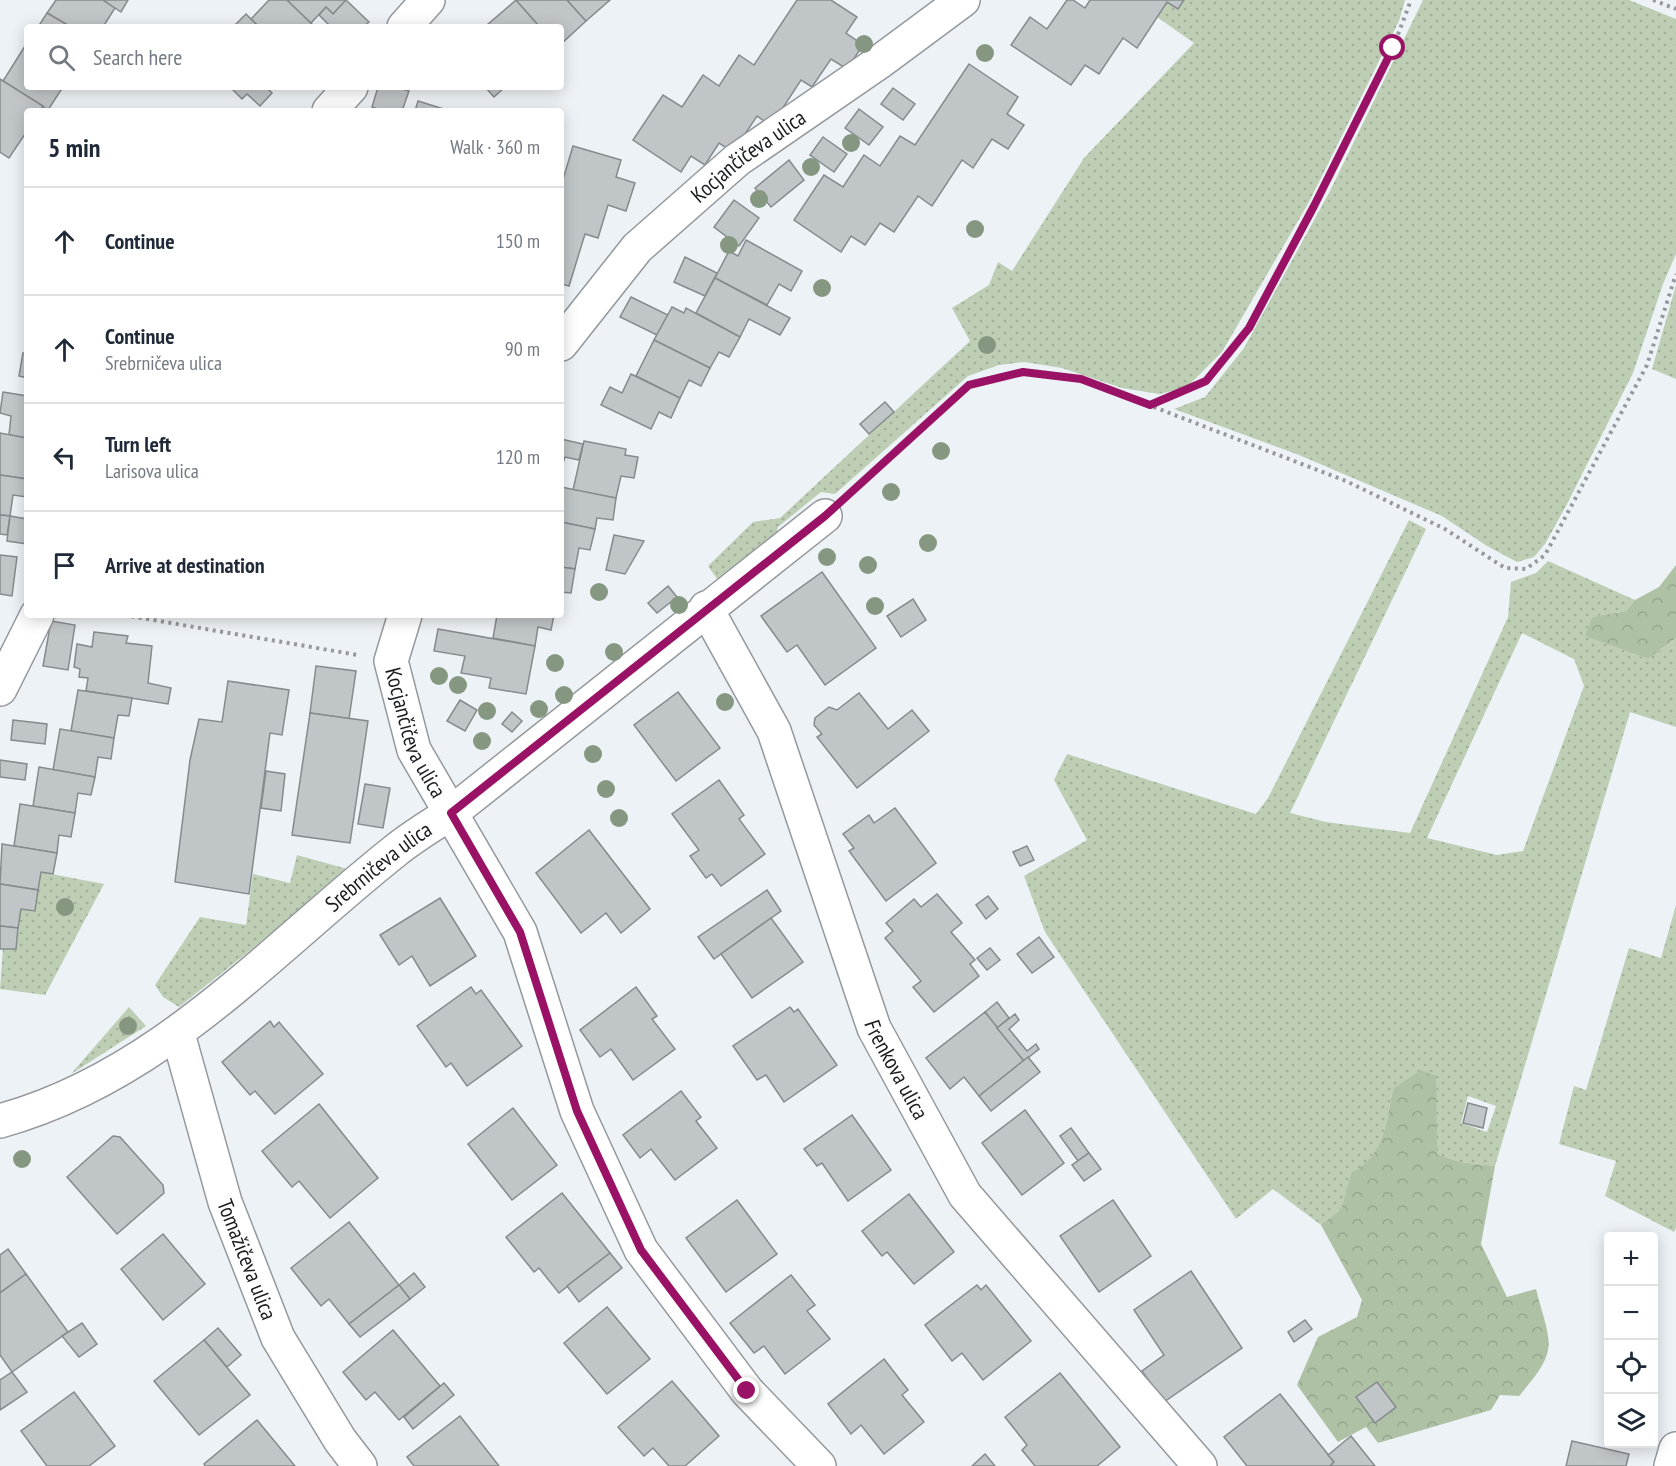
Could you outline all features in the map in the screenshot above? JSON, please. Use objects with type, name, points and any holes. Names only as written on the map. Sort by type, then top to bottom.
[{"type":"street","points":[[407,24],[428,0]]},
{"type":"street","name":"Kocjančičeva ulica","points":[[564,340],[637,248],[737,160],[878,63],[963,0]]},
{"type":"street","points":[[332,108],[348,90]]},
{"type":"street","name":"Srebrničeva ulica","points":[[0,1121],[25,1114],[121,1071],[178,1034],[396,850],[451,813],[706,608],[825,516]]},
{"type":"street","name":"Frenkova ulica","points":[[706,608],[774,731],[874,1028],[965,1195],[1200,1466]]},
{"type":"street","points":[[0,689],[36,618]]},
{"type":"street","name":"Kocjančičeva ulica","points":[[404,618],[391,661],[414,750],[520,932],[577,1111],[641,1250],[747,1391],[819,1466]]},
{"type":"street","name":"Tomažičeva ulica","points":[[178,1034],[225,1202],[278,1338],[340,1440],[360,1466]]},
{"type":"street","points":[[1671,1466],[1676,1449]]},
{"type":"path","points":[[1150,405],[1206,381],[1249,328],[1314,206],[1393,48],[1411,0]]},
{"type":"path","points":[[1653,0],[1676,9]]},
{"type":"path","points":[[825,516],[969,385],[1023,372],[1081,379],[1346,481],[1445,529],[1505,568],[1526,569],[1545,555],[1647,365],[1676,274]]},
{"type":"path","points":[[141,618],[391,661]]},
{"type":"green space","points":[[1184,0],[1405,0],[1399,21],[1309,202],[1222,352],[1186,388],[1159,394],[1122,388],[1062,368],[1024,362],[999,365],[968,376],[835,494],[821,492],[778,527],[775,541],[720,583],[708,566],[753,522],[780,518],[970,341],[952,308],[989,285],[998,262],[1012,271],[1084,158],[1194,43],[1157,17],[1167,2],[1178,9]]},
{"type":"green space","points":[[1423,0],[1629,0],[1676,19],[1676,254],[1663,284],[1633,373],[1566,506],[1545,544],[1534,557],[1517,562],[1487,546],[1442,516],[1299,455],[1174,409],[1205,397],[1244,348],[1330,191]]},
{"type":"green space","points":[[1676,285],[1676,379],[1652,369]]},
{"type":"green space","points":[[1409,520],[1426,529],[1290,813],[1326,822],[1410,833],[1508,617],[1511,582],[1536,573],[1548,561],[1635,600],[1626,611],[1592,617],[1586,636],[1648,659],[1676,638],[1676,727],[1630,712],[1495,1166],[1460,1162],[1436,1154],[1436,1076],[1393,1089],[1378,1147],[1363,1166],[1351,1175],[1341,1209],[1321,1225],[1273,1189],[1236,1219],[1045,932],[1024,876],[1087,840],[1054,780],[1067,754],[1256,814],[1268,798]],"holes":[[[1522,633],[1574,659],[1584,686],[1523,851],[1497,855],[1427,838]],[[1468,1096],[1496,1106],[1487,1132],[1461,1123]]]},
{"type":"green space","points":[[1676,565],[1676,638],[1648,659],[1585,636],[1592,617],[1626,611],[1635,600],[1659,587]]},
{"type":"green space","points":[[297,855],[351,870],[179,1007],[163,997],[155,985],[200,917],[246,925],[253,874],[290,883]]},
{"type":"green space","points":[[41,872],[104,884],[45,995],[0,989],[3,947],[16,949],[21,909],[35,911]]},
{"type":"green space","points":[[1676,905],[1676,1228],[1674,1232],[1605,1196],[1616,1161],[1559,1144],[1574,1086],[1586,1090],[1629,948],[1661,958]]},
{"type":"green space","points":[[129,1007],[146,1026],[71,1074]]},
{"type":"green space","points":[[1421,1070],[1436,1076],[1437,1154],[1460,1162],[1495,1166],[1481,1244],[1507,1297],[1536,1289],[1548,1336],[1546,1356],[1541,1367],[1519,1396],[1500,1395],[1491,1410],[1378,1443],[1366,1427],[1338,1442],[1297,1385],[1318,1337],[1357,1317],[1362,1300],[1321,1225],[1341,1209],[1351,1174],[1363,1166],[1378,1147],[1393,1089]]},
{"type":"building","points":[[56,0],[103,0],[115,8],[105,24],[66,24],[47,13]]},
{"type":"building","points":[[103,0],[128,0],[121,12]]},
{"type":"building","points":[[269,0],[287,0],[312,24],[256,24],[251,19]]},
{"type":"building","points":[[287,0],[346,0],[333,14],[326,7],[311,23]]},
{"type":"building","points":[[346,0],[369,22],[367,24],[328,24],[319,15],[326,7],[333,14]]},
{"type":"building","points":[[516,0],[537,24],[488,24]]},
{"type":"building","points":[[516,0],[567,0],[586,21],[564,41],[564,24],[537,24]]},
{"type":"building","points":[[567,0],[610,0],[586,21]]},
{"type":"building","points":[[797,0],[831,0],[857,17],[846,33],[863,45],[847,69],[831,59],[812,87],[801,80],[771,126],[757,116],[733,152],[719,143],[705,165],[691,156],[681,172],[633,140],[663,95],[682,107],[703,75],[719,86],[739,55],[754,65]]},
{"type":"building","points":[[1067,0],[1073,0],[1085,8],[1090,0],[1184,0],[1178,9],[1167,2],[1137,48],[1123,38],[1099,74],[1085,65],[1071,85],[1011,45],[1030,17],[1047,29]]},
{"type":"building","points":[[47,13],[66,24],[40,24]]},
{"type":"building","points":[[246,14],[256,24],[236,24]]},
{"type":"building","points":[[24,48],[24,90],[61,90],[49,108],[45,108],[3,81]]},
{"type":"building","points":[[969,64],[1018,97],[1007,114],[1024,125],[1008,149],[992,139],[973,168],[962,160],[932,206],[918,196],[894,232],[880,223],[865,245],[851,236],[841,252],[794,220],[824,175],[843,187],[864,155],[880,166],[900,136],[915,145]]},
{"type":"building","points":[[0,79],[43,106],[42,108],[24,108],[24,136],[9,158],[0,152]]},
{"type":"building","points":[[893,88],[915,104],[903,120],[881,104]]},
{"type":"building","points":[[233,90],[269,90],[272,93],[260,106],[247,94],[242,99]]},
{"type":"building","points":[[377,90],[409,91],[403,108],[372,107]]},
{"type":"building","points":[[488,90],[502,90],[494,97]]},
{"type":"building","points":[[418,101],[440,108],[416,108]]},
{"type":"building","points":[[859,109],[883,127],[869,145],[845,128]]},
{"type":"building","points":[[823,137],[847,154],[834,172],[810,155]]},
{"type":"building","points":[[573,146],[621,160],[616,177],[635,183],[626,211],[608,205],[598,238],[585,234],[569,286],[564,285],[564,176]]},
{"type":"building","points":[[789,160],[804,180],[771,207],[755,188]]},
{"type":"building","points":[[734,200],[759,218],[739,246],[714,227]]},
{"type":"building","points":[[746,240],[802,271],[791,291],[779,284],[767,305],[715,278],[729,251],[738,256]]},
{"type":"building","points":[[685,257],[717,273],[705,296],[674,282]]},
{"type":"building","points":[[715,278],[790,318],[780,335],[749,319],[740,337],[696,313]]},
{"type":"building","points":[[631,297],[668,315],[657,335],[620,317]]},
{"type":"building","points":[[672,307],[684,313],[686,308],[740,337],[729,357],[719,352],[710,368],[654,340]]},
{"type":"building","points":[[654,340],[710,368],[701,386],[689,380],[680,398],[636,376]]},
{"type":"building","points":[[23,353],[24,377],[19,376]]},
{"type":"building","points":[[631,374],[680,398],[671,418],[659,412],[651,429],[601,405],[610,387],[622,393]]},
{"type":"building","points":[[3,392],[24,396],[24,438],[9,435],[11,416],[0,413]]},
{"type":"building","points":[[885,402],[894,412],[869,434],[860,424]]},
{"type":"building","points":[[0,433],[24,437],[24,479],[0,475]]},
{"type":"building","points":[[564,440],[583,444],[579,460],[565,457],[564,460]]},
{"type":"building","points":[[584,441],[626,449],[625,455],[638,457],[634,478],[621,476],[616,498],[573,490]]},
{"type":"building","points":[[0,475],[24,479],[24,497],[13,495],[10,516],[0,515]]},
{"type":"building","points":[[564,488],[616,498],[613,520],[597,518],[595,529],[564,523]]},
{"type":"building","points":[[0,515],[10,516],[7,535],[0,534]]},
{"type":"building","points":[[10,516],[24,518],[24,544],[7,541]]},
{"type":"building","points":[[564,523],[595,529],[590,550],[579,548],[575,569],[564,567]]},
{"type":"building","points":[[614,535],[644,541],[625,574],[606,570]]},
{"type":"building","points":[[0,555],[17,557],[12,596],[0,594]]},
{"type":"building","points":[[564,567],[575,569],[571,593],[564,592]]},
{"type":"building","points":[[822,572],[876,648],[825,685],[797,645],[787,652],[761,616]]},
{"type":"building","points":[[668,586],[677,597],[657,613],[648,603]]},
{"type":"building","points":[[913,599],[926,620],[901,637],[887,616]]},
{"type":"building","points":[[496,618],[553,618],[551,630],[538,627],[535,646],[493,638]]},
{"type":"building","points":[[51,621],[75,625],[68,670],[43,666]]},
{"type":"building","points":[[438,629],[535,646],[526,694],[489,688],[491,678],[461,673],[465,656],[434,651]]},
{"type":"building","points":[[94,632],[128,636],[126,643],[152,646],[148,683],[171,688],[168,704],[86,691],[88,678],[79,677],[80,669],[74,667],[77,644],[92,647]]},
{"type":"building","points":[[316,666],[356,671],[349,719],[310,713]]},
{"type":"building","points":[[228,681],[289,690],[282,735],[270,733],[249,894],[175,882],[190,760],[199,719],[222,722]]},
{"type":"building","points":[[78,690],[132,698],[129,716],[118,715],[114,738],[71,731]]},
{"type":"building","points":[[678,692],[720,748],[676,781],[634,725]]},
{"type":"building","points":[[859,693],[888,729],[912,710],[929,731],[857,788],[817,737],[822,734],[814,725],[815,718],[829,707],[837,710]]},
{"type":"building","points":[[460,700],[477,710],[465,731],[447,721]]},
{"type":"building","points":[[512,712],[522,721],[512,732],[502,724]]},
{"type":"building","points":[[310,713],[368,721],[350,843],[292,835]]},
{"type":"building","points":[[13,720],[47,724],[45,744],[11,740]]},
{"type":"building","points":[[60,729],[114,738],[111,759],[98,757],[95,777],[53,770]]},
{"type":"building","points":[[0,760],[27,764],[25,780],[0,777]]},
{"type":"building","points":[[39,767],[95,777],[91,795],[78,793],[75,813],[33,806]]},
{"type":"building","points":[[266,771],[285,774],[281,811],[261,808]]},
{"type":"building","points":[[719,780],[744,815],[739,819],[765,854],[721,886],[712,874],[706,878],[690,856],[699,850],[672,814]]},
{"type":"building","points":[[365,784],[390,788],[383,828],[358,824]]},
{"type":"building","points":[[20,804],[75,813],[71,837],[59,835],[57,853],[14,846]]},
{"type":"building","points":[[895,808],[936,863],[886,901],[849,851],[854,848],[843,834],[869,815],[874,823]]},
{"type":"building","points":[[589,830],[650,909],[621,933],[606,913],[581,933],[536,873]]},
{"type":"building","points":[[2,844],[57,853],[53,874],[41,872],[38,890],[0,884]]},
{"type":"building","points":[[1027,846],[1034,860],[1020,866],[1013,852]]},
{"type":"building","points":[[0,884],[38,890],[35,911],[21,909],[18,928],[0,926]]},
{"type":"building","points":[[767,890],[781,911],[714,959],[698,937]]},
{"type":"building","points":[[937,894],[962,923],[951,932],[975,960],[970,964],[979,976],[934,1012],[913,987],[921,981],[885,938],[893,931],[886,923],[914,899],[921,907]]},
{"type":"building","points":[[988,896],[998,909],[986,919],[976,905]]},
{"type":"building","points":[[440,898],[476,956],[430,986],[412,956],[399,965],[380,935]]},
{"type":"building","points":[[771,918],[803,962],[752,998],[721,954]]},
{"type":"building","points":[[0,926],[18,928],[16,949],[0,949]]},
{"type":"building","points":[[1039,937],[1054,957],[1032,973],[1017,954]]},
{"type":"building","points":[[990,948],[1000,960],[987,970],[977,958]]},
{"type":"building","points":[[471,987],[476,994],[481,990],[522,1046],[467,1086],[451,1063],[446,1067],[417,1026]]},
{"type":"building","points":[[636,987],[657,1016],[652,1019],[675,1049],[633,1080],[611,1049],[600,1057],[580,1030]]},
{"type":"building","points":[[997,1002],[1009,1018],[997,1028],[985,1012]]},
{"type":"building","points":[[790,1007],[794,1012],[798,1009],[837,1065],[784,1102],[766,1075],[757,1080],[733,1046]]},
{"type":"building","points":[[985,1012],[1024,1061],[979,1096],[964,1077],[950,1089],[926,1058]]},
{"type":"building","points":[[1015,1014],[1019,1020],[1009,1029],[1027,1051],[1036,1044],[1039,1049],[1024,1061],[997,1028]]},
{"type":"building","points":[[270,1021],[274,1027],[279,1022],[323,1074],[275,1114],[255,1091],[250,1095],[222,1062]]},
{"type":"building","points":[[1028,1057],[1040,1072],[991,1111],[979,1096]]},
{"type":"building","points":[[681,1091],[701,1117],[696,1121],[717,1148],[675,1180],[651,1149],[640,1158],[623,1135]]},
{"type":"building","points":[[1468,1103],[1487,1108],[1483,1128],[1463,1123]]},
{"type":"building","points":[[319,1104],[378,1178],[330,1218],[299,1181],[292,1187],[262,1151]]},
{"type":"building","points":[[513,1108],[557,1165],[512,1200],[468,1144]]},
{"type":"building","points":[[1025,1110],[1064,1163],[1022,1195],[982,1143]]},
{"type":"building","points":[[852,1115],[891,1170],[848,1201],[822,1163],[817,1166],[804,1149]]},
{"type":"building","points":[[1071,1128],[1089,1153],[1078,1161],[1060,1136]]},
{"type":"building","points":[[113,1136],[120,1137],[163,1185],[164,1193],[117,1234],[67,1177]]},
{"type":"building","points":[[1089,1153],[1101,1169],[1084,1181],[1072,1165]]},
{"type":"building","points":[[562,1193],[610,1253],[559,1293],[539,1268],[534,1272],[506,1237]]},
{"type":"building","points":[[909,1194],[954,1252],[914,1284],[887,1252],[882,1256],[862,1231]]},
{"type":"building","points":[[737,1200],[777,1254],[726,1292],[686,1238]]},
{"type":"building","points":[[1113,1200],[1151,1256],[1099,1292],[1060,1236]]},
{"type":"building","points":[[349,1222],[399,1285],[349,1324],[329,1299],[321,1306],[291,1268]]},
{"type":"building","points":[[163,1234],[205,1284],[163,1320],[121,1269]]},
{"type":"building","points":[[8,1249],[26,1274],[0,1293],[0,1255]]},
{"type":"building","points":[[610,1253],[622,1268],[579,1302],[567,1286]]},
{"type":"building","points":[[1191,1271],[1242,1348],[1164,1402],[1142,1371],[1164,1355],[1134,1310]]},
{"type":"building","points":[[414,1273],[425,1287],[410,1299],[399,1285]]},
{"type":"building","points":[[26,1274],[68,1332],[12,1372],[0,1355],[0,1293]]},
{"type":"building","points":[[791,1275],[815,1305],[807,1311],[830,1339],[785,1374],[764,1346],[754,1353],[730,1323]]},
{"type":"building","points":[[399,1285],[410,1299],[360,1337],[349,1324]]},
{"type":"building","points":[[977,1285],[981,1290],[986,1285],[1031,1341],[983,1380],[962,1353],[952,1361],[925,1325]]},
{"type":"building","points":[[607,1307],[650,1359],[607,1394],[564,1343]]},
{"type":"building","points":[[1305,1320],[1312,1329],[1294,1342],[1288,1332]]},
{"type":"building","points":[[82,1323],[97,1344],[79,1357],[62,1336]]},
{"type":"building","points":[[218,1328],[241,1355],[227,1367],[204,1340]]},
{"type":"building","points":[[393,1330],[440,1386],[399,1420],[375,1392],[366,1400],[343,1372]]},
{"type":"building","points":[[204,1340],[250,1395],[199,1435],[154,1381]]},
{"type":"building","points":[[884,1359],[908,1390],[902,1395],[924,1422],[884,1454],[861,1425],[851,1434],[828,1404]]},
{"type":"building","points":[[12,1372],[27,1392],[0,1410],[0,1380]]},
{"type":"building","points":[[1060,1373],[1120,1447],[1097,1466],[1035,1466],[1022,1450],[1027,1445],[1005,1417]]},
{"type":"building","points":[[672,1381],[719,1436],[685,1466],[669,1466],[653,1448],[644,1456],[618,1427]]},
{"type":"building","points":[[1377,1382],[1396,1407],[1375,1423],[1356,1397]]},
{"type":"building","points":[[444,1383],[454,1395],[413,1429],[404,1417]]},
{"type":"building","points":[[74,1392],[115,1446],[89,1466],[47,1466],[21,1431]]},
{"type":"building","points":[[1280,1394],[1334,1462],[1330,1466],[1247,1466],[1224,1437]]},
{"type":"building","points":[[460,1416],[499,1466],[414,1466],[407,1457]]},
{"type":"building","points":[[257,1420],[295,1466],[205,1466],[204,1464]]},
{"type":"building","points":[[1351,1436],[1375,1466],[1330,1466],[1334,1462],[1328,1455]]},
{"type":"building","points":[[1572,1441],[1629,1454],[1626,1466],[1566,1466]]},
{"type":"building","points":[[985,1454],[995,1466],[972,1466]]},
{"type":"route","points":[[747,1391],[641,1250],[577,1111],[520,932],[451,813],[706,608],[825,516],[969,385],[1023,372],[1081,379],[1150,405],[1206,381],[1249,328],[1314,206],[1393,48]]}]
